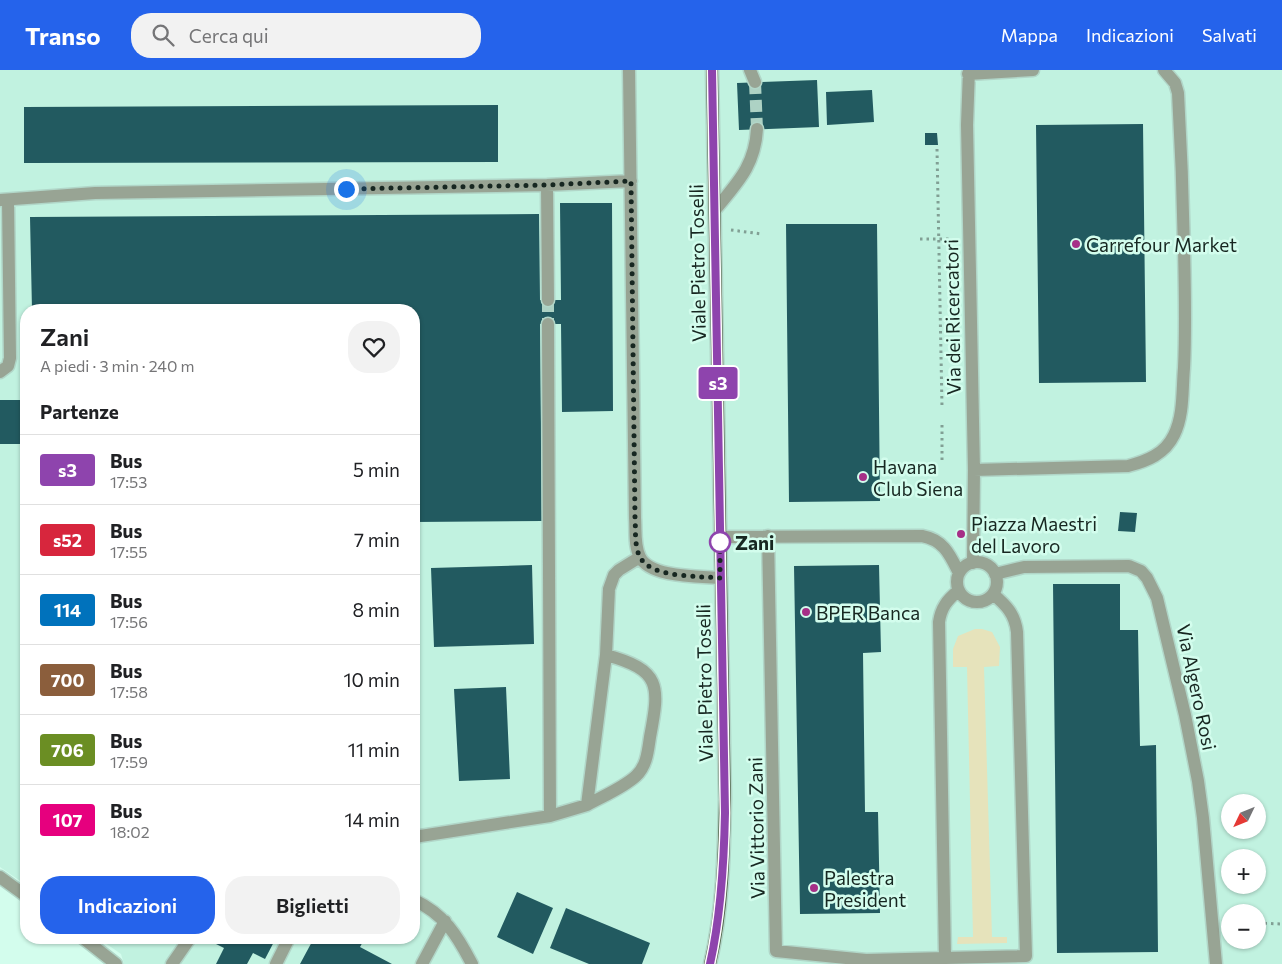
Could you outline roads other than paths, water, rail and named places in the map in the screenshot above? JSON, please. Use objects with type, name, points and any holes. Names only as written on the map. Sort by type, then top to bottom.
[{"type":"main road","name":"Viale Pietro Toselli","points":[[710,964],[720,902],[724,855],[725,799],[712,70]]},
{"type":"street","points":[[630,70],[635,518],[637,549],[647,566],[658,571],[720,578]]},
{"type":"street","points":[[750,70],[755,82]]},
{"type":"street","points":[[969,72],[1033,70]]},
{"type":"street","points":[[974,470],[1128,466],[1151,459],[1167,446],[1173,438],[1181,415],[1186,332],[1182,160],[1178,93],[1175,83],[1164,70]]},
{"type":"street","name":"Via dei Ricercatori","points":[[969,72],[967,131],[974,562]]},
{"type":"street","points":[[714,210],[740,179],[752,158],[756,146],[757,129]]},
{"type":"street","points":[[0,372],[8,366],[10,358],[4,200],[95,193],[546,185],[631,181]]},
{"type":"street","points":[[546,185],[548,300]]},
{"type":"street","points":[[548,324],[550,816]]},
{"type":"street","name":"Via Vittorio Zani","points":[[768,536],[776,951],[866,960],[945,958]]},
{"type":"street","points":[[720,537],[930,537],[937,540],[946,549],[959,573]]},
{"type":"street","points":[[587,804],[606,655],[608,589],[619,570],[640,557]]},
{"type":"street","points":[[974,562],[986,565],[995,574],[996,581],[993,594],[982,602],[975,603],[962,597],[957,585],[962,568],[974,562]]},
{"type":"street","name":"Via Algero Rosi","points":[[995,574],[1024,567],[1129,566],[1140,571],[1152,585],[1172,655],[1198,780],[1216,964]]},
{"type":"street","points":[[958,591],[943,607],[939,622],[945,958],[1026,960],[1017,632],[1016,623],[1010,611],[993,594]]},
{"type":"street","points":[[420,836],[550,816],[587,804],[638,775],[646,761],[656,691],[651,679],[644,671],[628,661],[606,655]]},
{"type":"street","points":[[0,877],[20,892]]},
{"type":"street","points":[[420,903],[427,906],[445,921],[460,942],[472,964]]},
{"type":"street","points":[[422,964],[445,921]]},
{"type":"street","points":[[91,944],[116,964]]},
{"type":"street","points":[[172,964],[186,944]]},
{"type":"street","points":[[276,964],[287,944]]},
{"type":"tunnel","points":[[755,82],[757,129]]},
{"type":"tunnel","points":[[548,300],[548,324]]},
{"type":"place","name":"Carrefour Market","points":[[1076,244]]},
{"type":"place","name":"Havana Club Siena","points":[[863,477]]},
{"type":"place","name":"Piazza Maestri del Lavoro","points":[[961,534]]},
{"type":"place","name":"Zani","points":[[720,542]]},
{"type":"place","name":"BPER Banca","points":[[806,612]]},
{"type":"place","name":"Palestra President","points":[[814,888]]}]
